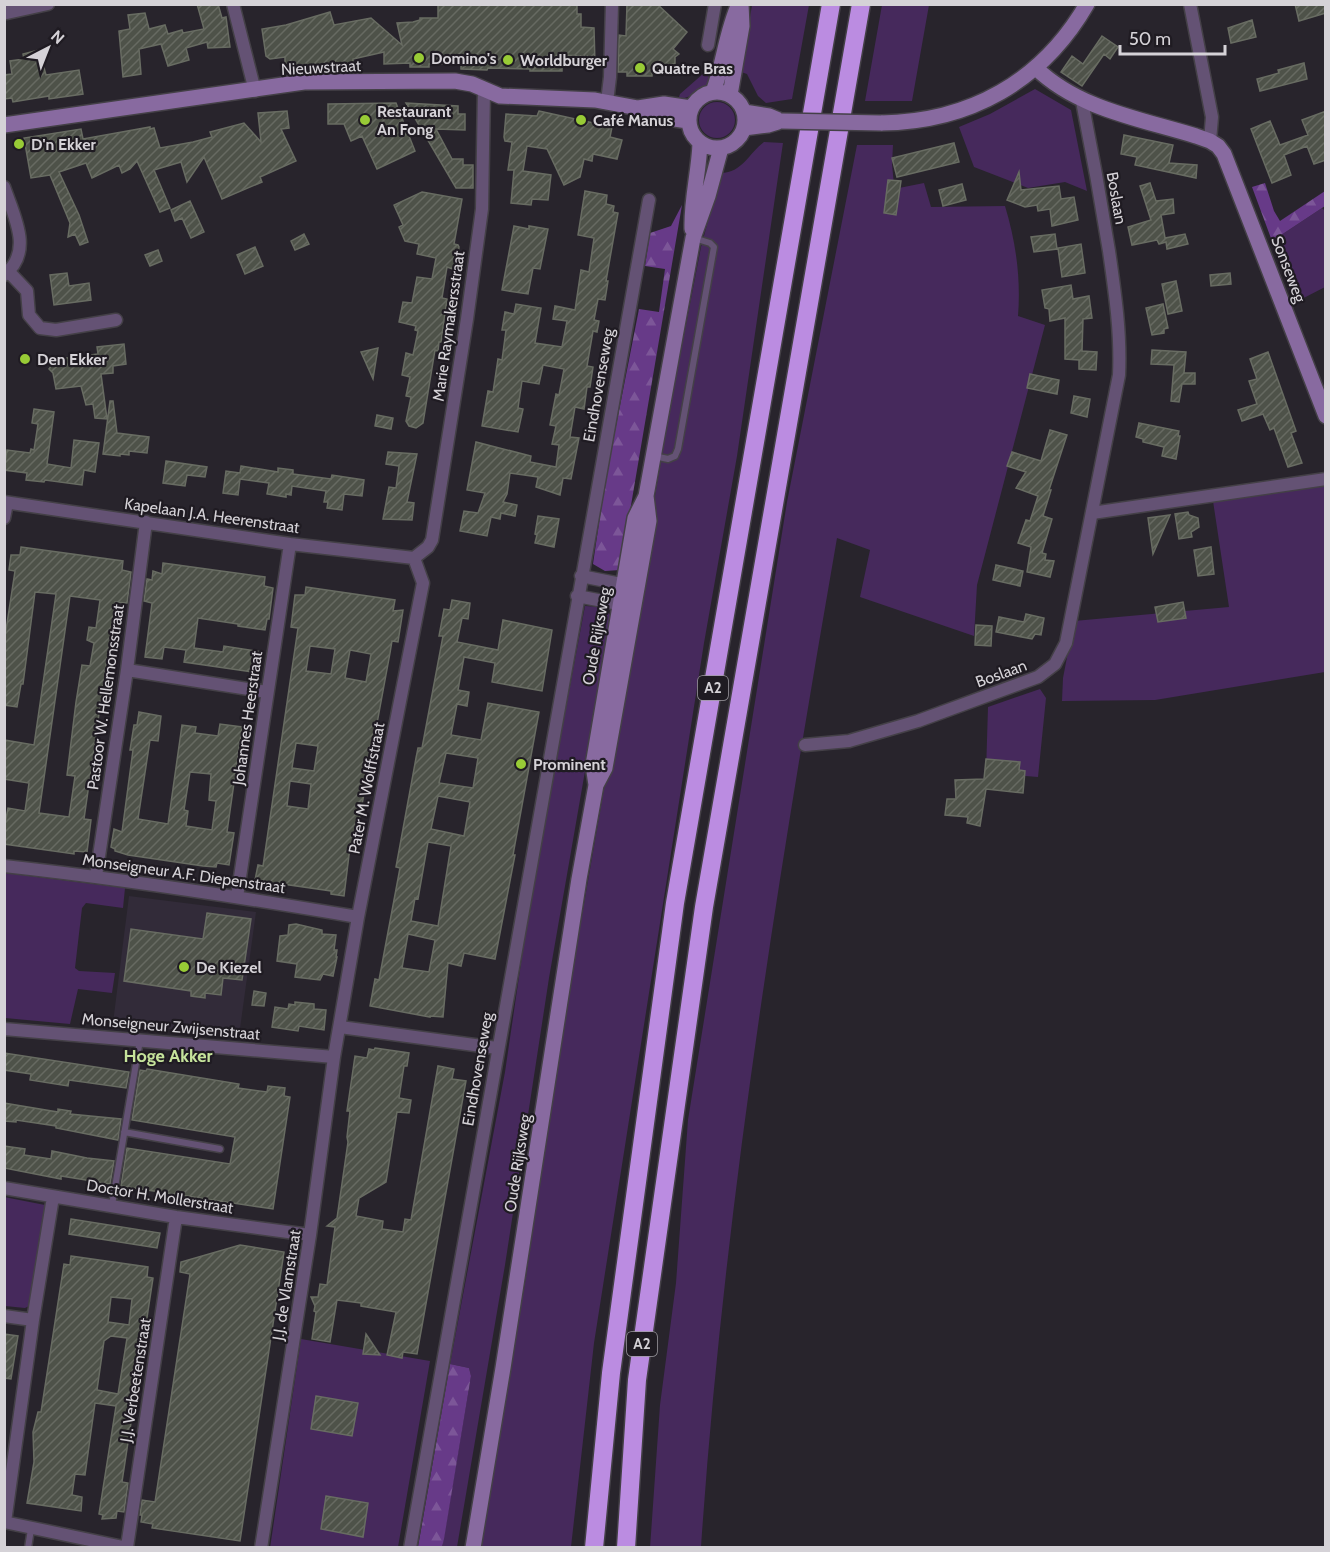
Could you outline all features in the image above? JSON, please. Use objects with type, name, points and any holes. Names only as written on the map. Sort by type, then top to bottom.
[{"type":"highway","name":"A2","points":[[594,1548],[611,1374],[675,903],[831,4]]},
{"type":"highway","name":"A2","points":[[626,1548],[637,1380],[704,907],[861,4]]},
{"type":"main road","points":[[713,92],[720,74],[731,23],[740,4]]},
{"type":"main road","points":[[730,95],[742,26],[740,4]]},
{"type":"main road","points":[[744,128],[773,121],[908,122],[931,119],[965,110],[1001,92],[1036,68],[1054,51],[1074,26],[1087,4]]},
{"type":"main road","points":[[1036,68],[1044,76],[1082,101],[1210,141]]},
{"type":"main road","name":"Nieuwstraat","points":[[4,124],[255,91],[304,82],[455,81],[472,84],[500,96],[608,102],[638,108],[661,117],[690,115]]},
{"type":"main road","points":[[713,92],[730,95],[744,112],[744,128],[738,139],[727,147],[710,148],[700,143],[692,134],[690,115],[696,100],[704,95],[713,92]]},
{"type":"main road","points":[[744,112],[773,121]]},
{"type":"main road","name":"Sonseweg","points":[[1210,141],[1224,154],[1326,416]]},
{"type":"main road","name":"Oude Rijksweg","points":[[693,238],[692,214],[700,165],[700,143]]},
{"type":"main road","name":"Oude Rijksweg","points":[[473,1548],[579,879],[596,785],[592,765],[631,586],[649,521],[646,496],[693,238],[708,196],[720,148]]},
{"type":"street","points":[[5,4],[7,13],[48,4]]},
{"type":"street","points":[[233,4],[255,91]]},
{"type":"street","points":[[608,102],[612,4]]},
{"type":"street","points":[[708,45],[715,4]]},
{"type":"street","points":[[1190,4],[1212,117],[1210,141]]},
{"type":"street","name":"Marie Raymakersstraat","points":[[414,558],[428,547],[432,540],[467,319],[482,209],[484,90]]},
{"type":"street","name":"Boslaan","points":[[805,745],[849,741],[918,721],[1038,677],[1055,664],[1066,643],[1119,375],[1121,347],[1119,315],[1108,245],[1082,101]]},
{"type":"street","points":[[4,187],[20,235],[21,254],[7,273],[27,291],[29,315],[40,328],[56,330],[116,320]]},
{"type":"street","name":"Eindhovenseweg","points":[[410,1548],[649,200]]},
{"type":"street","points":[[1092,513],[1326,479]]},
{"type":"street","points":[[4,518],[6,502]]},
{"type":"street","name":"Kapelaan J.A. Heerenstraat","points":[[6,502],[290,544],[414,558]]},
{"type":"street","name":"Pastoor W. Hellemonsstraat","points":[[96,876],[127,670],[146,522]]},
{"type":"street","name":"Johannes Heerstraat","points":[[237,897],[290,544]]},
{"type":"street","name":"Pater M. Wolffstraat","points":[[340,1026],[358,917],[423,583],[414,558]]},
{"type":"street","points":[[581,576],[631,586]]},
{"type":"street","points":[[578,596],[627,606]]},
{"type":"street","points":[[127,670],[267,692]]},
{"type":"street","name":"Monseigneur A.F. Diepenstraat","points":[[4,866],[96,876],[358,917]]},
{"type":"street","points":[[340,1026],[497,1048]]},
{"type":"street","name":"J.J. de Vlamstraat","points":[[261,1548],[340,1026]]},
{"type":"street","name":"Monseigneur Zwijsenstraat","points":[[4,1029],[334,1057]]},
{"type":"street","name":"Doctor H. Mollerstraat","points":[[4,1188],[176,1217],[310,1235]]},
{"type":"street","points":[[53,1197],[33,1320],[5,1522],[127,1547]]},
{"type":"street","name":"J.J. Verbeetenstraat","points":[[127,1547],[176,1217]]},
{"type":"street","points":[[4,1316],[33,1320]]},
{"type":"lane","points":[[654,456],[668,459],[675,456],[678,449],[699,337],[714,247],[711,243],[693,238]]},
{"type":"lane","points":[[112,1205],[140,1040]]},
{"type":"lane","points":[[124,1132],[220,1149]]},
{"type":"lane","points":[[28,1548],[32,1529]]},
{"type":"shaded area","points":[[752,5],[809,5],[792,99],[766,103],[758,96],[747,74],[741,72]]},
{"type":"shaded area","points":[[882,5],[929,5],[912,101],[865,101]]},
{"type":"shaded area","points":[[704,73],[714,77],[698,92],[678,100],[680,94]]},
{"type":"shaded area","points":[[1035,89],[1071,110],[1087,191],[1065,182],[1028,188],[974,167],[959,127],[990,114]]},
{"type":"shaded area","points":[[717,102],[730,107],[735,120],[730,133],[717,138],[704,133],[699,120],[704,107]]},
{"type":"shaded area","points":[[764,142],[783,143],[737,456],[704,643],[594,1343],[571,1547],[478,1548],[525,1283],[565,1013],[673,392],[701,247],[721,173],[740,166]]},
{"type":"shaded area","points":[[857,145],[893,145],[892,164],[896,206],[899,188],[924,183],[931,207],[1005,206],[1017,261],[1018,316],[1045,325],[977,585],[974,636],[860,597],[870,550],[837,538],[775,915],[739,1167],[711,1420],[701,1547],[650,1548],[660,1405],[676,1283],[688,1120],[787,502]]},
{"type":"shaded area","points":[[1322,208],[1326,212],[1325,287],[1294,303],[1272,241]]},
{"type":"shaded area","points":[[1325,486],[1325,672],[1155,700],[1062,701],[1063,678],[1074,621],[1229,607],[1213,501]]},
{"type":"shaded area","points":[[585,606],[601,607],[612,616],[549,978],[505,1265],[457,1547],[442,1548],[471,1376],[469,1368],[450,1364],[505,1072],[531,895]]},
{"type":"shaded area","points":[[1040,689],[1046,698],[1038,777],[986,773],[988,707]]},
{"type":"shaded area","points":[[5,873],[125,888],[123,908],[86,903],[82,908],[75,968],[79,971],[115,973],[112,993],[78,989],[70,1024],[5,1018]]},
{"type":"shaded area","name":"De Kiezel","points":[[129,896],[256,912],[239,1036],[113,1023]]},
{"type":"shaded area","points":[[4,1197],[45,1205],[29,1306],[25,1308],[5,1306]]},
{"type":"shaded area","points":[[301,1339],[430,1361],[398,1547],[270,1548]]},
{"type":"green space","points":[[1265,183],[1274,211],[1280,221],[1325,191],[1325,206],[1272,241],[1252,187]]},
{"type":"green space","points":[[682,205],[620,570],[605,571],[593,564],[605,482],[639,309],[659,312],[665,269],[645,266],[650,233],[671,226]]},
{"type":"green space","points":[[450,1364],[469,1368],[471,1376],[444,1539],[442,1547],[418,1547]]},
{"type":"building","points":[[197,4],[218,4],[222,18],[226,17],[230,47],[208,48],[207,42],[186,48],[189,60],[168,66],[161,44],[139,49],[141,74],[123,77],[119,31],[130,29],[128,15],[145,13],[149,29],[165,25],[168,34],[182,30],[183,33],[204,29]]},
{"type":"building","points":[[438,4],[577,4],[577,14],[581,14],[581,27],[594,28],[595,64],[587,56],[562,55],[562,71],[461,69],[461,63],[410,67],[410,63],[384,64],[384,52],[353,59],[353,65],[307,66],[285,65],[285,57],[270,59],[266,56],[262,29],[286,25],[330,12],[334,25],[371,18],[402,45],[397,23],[413,22],[420,18],[438,18]]},
{"type":"building","points":[[627,4],[657,4],[687,32],[673,49],[679,54],[675,57],[675,64],[652,73],[652,76],[627,76],[627,72],[618,72],[619,35],[626,36]]},
{"type":"building","points":[[1295,4],[1326,4],[1326,13],[1299,21]]},
{"type":"building","points":[[1252,20],[1256,37],[1231,43],[1228,28]]},
{"type":"building","points":[[1102,36],[1118,47],[1110,59],[1104,54],[1082,86],[1061,72],[1072,56],[1083,64]]},
{"type":"building","points":[[39,50],[46,75],[79,70],[83,94],[49,99],[49,96],[13,102],[12,98],[4,99],[4,75],[12,74],[10,61],[24,59],[23,54]]},
{"type":"building","points":[[1304,63],[1307,79],[1260,91],[1257,79]]},
{"type":"building","points":[[396,103],[415,151],[377,169],[362,136],[351,141],[344,124],[328,124],[328,104]]},
{"type":"building","points":[[406,103],[458,106],[458,114],[465,114],[465,130],[436,129],[452,159],[463,159],[463,165],[473,165],[473,188],[456,188]]},
{"type":"building","points":[[287,111],[289,128],[281,129],[296,161],[260,177],[262,182],[222,199],[204,157],[187,182],[181,162],[154,170],[170,208],[160,212],[137,161],[130,169],[122,173],[119,165],[92,178],[86,163],[59,172],[79,215],[88,242],[80,245],[75,234],[68,237],[70,223],[50,175],[31,178],[24,138],[81,129],[83,139],[150,127],[150,129],[154,128],[160,148],[212,137],[210,132],[244,123],[261,142],[258,113]]},
{"type":"building","points":[[539,111],[612,127],[610,137],[622,140],[617,159],[593,154],[592,161],[584,159],[580,177],[564,185],[547,149],[527,146],[523,171],[551,175],[548,200],[532,199],[531,205],[511,203],[514,170],[508,170],[512,142],[505,141],[504,137],[506,114],[537,116]]},
{"type":"building","points":[[1326,111],[1326,160],[1314,164],[1307,146],[1284,155],[1291,175],[1272,183],[1251,129],[1270,121],[1280,145],[1308,135],[1302,120]]},
{"type":"building","points":[[1124,135],[1173,145],[1169,163],[1197,165],[1196,178],[1135,165],[1137,157],[1121,154]]},
{"type":"building","points":[[954,143],[959,162],[897,177],[892,158]]},
{"type":"building","points":[[1019,172],[1021,190],[1059,186],[1061,199],[1074,197],[1078,220],[1052,226],[1050,209],[1038,211],[1037,205],[1025,207],[1007,200]]},
{"type":"building","points":[[888,180],[901,181],[896,215],[884,213]]},
{"type":"building","points":[[1150,183],[1156,201],[1173,199],[1174,213],[1161,215],[1165,238],[1185,234],[1188,244],[1167,249],[1166,242],[1159,244],[1157,240],[1132,245],[1128,227],[1151,220],[1140,186]]},
{"type":"building","points":[[962,184],[966,200],[943,206],[939,190]]},
{"type":"building","points":[[585,191],[607,195],[606,204],[614,206],[613,212],[618,213],[606,281],[608,281],[605,300],[598,299],[594,320],[599,321],[597,332],[593,331],[587,366],[593,367],[590,387],[587,387],[584,409],[575,407],[570,437],[579,438],[571,479],[563,478],[560,495],[536,487],[538,477],[510,473],[507,494],[503,502],[517,505],[515,516],[501,513],[500,519],[491,517],[487,536],[460,531],[464,511],[478,513],[485,493],[467,490],[476,442],[531,456],[530,462],[556,467],[559,445],[552,444],[556,426],[550,425],[564,369],[543,365],[539,384],[522,381],[518,408],[523,409],[518,432],[482,426],[488,391],[493,392],[498,359],[502,360],[506,330],[502,330],[505,312],[514,314],[516,304],[541,308],[535,343],[562,347],[567,321],[553,319],[555,306],[575,310],[581,270],[589,272],[594,238],[578,235]]},
{"type":"building","points":[[422,192],[462,199],[454,244],[459,247],[458,256],[453,269],[447,267],[442,298],[447,299],[441,342],[439,342],[438,351],[435,350],[423,423],[416,428],[409,426],[406,421],[411,397],[406,396],[410,377],[402,375],[406,353],[413,355],[418,331],[415,330],[416,326],[399,322],[403,302],[412,303],[417,277],[432,279],[436,258],[417,254],[419,244],[405,241],[399,227],[403,225],[394,205]]},
{"type":"building","points":[[190,201],[204,232],[191,238],[182,218],[175,221],[171,210]]},
{"type":"building","points":[[514,226],[548,229],[540,269],[533,268],[528,294],[502,290]]},
{"type":"building","points":[[304,234],[309,244],[295,250],[291,241]]},
{"type":"building","points":[[1055,234],[1057,249],[1034,252],[1031,237]]},
{"type":"building","points":[[1081,244],[1085,273],[1062,277],[1058,248]]},
{"type":"building","points":[[255,247],[263,266],[245,274],[237,255]]},
{"type":"building","points":[[158,250],[162,261],[150,266],[145,255]]},
{"type":"building","points":[[67,273],[69,286],[89,283],[91,300],[54,305],[50,275]]},
{"type":"building","points":[[1230,273],[1231,284],[1211,286],[1210,275]]},
{"type":"building","points":[[1176,281],[1182,311],[1168,314],[1162,284]]},
{"type":"building","points":[[1071,285],[1073,299],[1089,296],[1092,318],[1083,319],[1082,351],[1097,352],[1096,370],[1079,369],[1079,360],[1065,359],[1065,318],[1050,321],[1049,309],[1045,308],[1042,290]]},
{"type":"building","points":[[1163,304],[1168,328],[1164,329],[1164,333],[1152,335],[1146,308]]},
{"type":"building","points":[[124,344],[126,364],[113,366],[113,373],[101,374],[107,419],[95,418],[93,404],[86,405],[81,386],[56,389],[53,373],[49,369],[52,360],[98,354],[97,347]]},
{"type":"building","points":[[378,348],[373,379],[361,352]]},
{"type":"building","points":[[1152,350],[1186,352],[1184,373],[1195,373],[1195,384],[1182,384],[1179,402],[1171,401],[1174,365],[1151,364]]},
{"type":"building","points":[[1268,352],[1296,431],[1291,433],[1302,463],[1288,467],[1274,428],[1270,430],[1263,414],[1242,421],[1238,410],[1257,404],[1249,381],[1257,379],[1250,359]]},
{"type":"building","points":[[1030,374],[1059,380],[1057,394],[1027,388]]},
{"type":"building","points":[[1074,396],[1090,399],[1087,417],[1071,413]]},
{"type":"building","points":[[110,401],[113,401],[117,433],[149,437],[147,453],[129,451],[129,455],[103,454]]},
{"type":"building","points":[[34,409],[54,412],[47,464],[71,468],[74,440],[99,443],[95,472],[84,470],[82,485],[26,480],[27,473],[4,470],[7,450],[30,453],[31,449],[34,450],[38,424],[32,423]]},
{"type":"building","points":[[377,415],[393,418],[391,429],[375,426]]},
{"type":"building","points":[[1139,423],[1179,431],[1176,459],[1162,456],[1164,447],[1143,442],[1143,439],[1136,437]]},
{"type":"building","points":[[1050,430],[1067,435],[1043,516],[1052,519],[1042,553],[1046,554],[1045,560],[1054,561],[1050,577],[1027,572],[1031,547],[1018,543],[1026,520],[1030,521],[1038,496],[1016,488],[1026,472],[1007,466],[1012,452],[1041,461]]},
{"type":"building","points":[[388,452],[417,454],[407,502],[414,503],[412,520],[383,519],[389,487],[396,488],[399,466],[386,464]]},
{"type":"building","points":[[166,461],[207,467],[205,477],[187,475],[185,486],[163,483]]},
{"type":"building","points":[[241,466],[278,472],[278,468],[293,470],[293,474],[331,479],[332,475],[364,480],[362,496],[344,494],[342,510],[327,508],[328,502],[324,502],[326,491],[292,486],[291,495],[286,494],[286,497],[267,494],[269,483],[240,479],[238,495],[223,493],[226,471],[240,473]]},
{"type":"building","points":[[1188,512],[1189,515],[1198,518],[1199,527],[1191,532],[1192,537],[1179,539],[1175,514]]},
{"type":"building","points":[[1170,515],[1153,554],[1148,518]]},
{"type":"building","points":[[538,516],[559,519],[554,547],[535,543]]},
{"type":"building","points":[[21,547],[123,561],[122,570],[131,572],[127,603],[115,602],[84,819],[91,820],[87,852],[74,851],[74,854],[4,844],[8,808],[25,811],[29,783],[4,779],[4,740],[34,745],[56,594],[35,592],[23,684],[21,684],[17,707],[4,705],[4,643],[15,571],[9,570],[11,555],[20,555]],"holes":[[[70,596],[100,600],[96,628],[89,627],[87,640],[94,643],[90,666],[82,665],[76,702],[67,775],[75,776],[69,817],[39,813]]]},
{"type":"building","points":[[1211,547],[1214,574],[1198,576],[1194,550]]},
{"type":"building","points":[[163,563],[265,577],[264,586],[273,588],[269,619],[267,619],[265,630],[198,618],[194,648],[223,652],[224,646],[262,652],[259,673],[184,662],[186,650],[164,647],[162,659],[145,657],[152,603],[144,601],[147,579],[152,580],[153,571],[162,574]]},
{"type":"building","points":[[996,565],[1023,571],[1020,586],[993,580]]},
{"type":"building","points":[[306,587],[395,600],[393,611],[403,610],[398,642],[392,641],[354,848],[350,847],[344,896],[331,894],[331,891],[255,880],[258,865],[263,866],[298,628],[291,627],[295,595],[305,595]],"holes":[[[310,646],[335,649],[331,674],[306,671]],[[350,650],[371,654],[366,682],[345,678]],[[296,743],[318,746],[314,771],[292,768]],[[290,781],[311,784],[308,809],[287,806]]]},
{"type":"building","points":[[452,600],[470,603],[468,619],[462,618],[457,642],[498,650],[503,620],[552,630],[542,691],[492,682],[495,663],[464,657],[458,690],[469,692],[467,706],[457,704],[451,735],[481,740],[488,703],[539,712],[495,959],[464,953],[461,966],[448,963],[443,1017],[430,1017],[370,1006],[375,979],[379,980],[400,868],[396,867],[418,748],[422,748],[443,636],[439,636],[444,609],[450,610]],"holes":[[[446,753],[478,758],[473,788],[439,783]],[[438,796],[470,802],[464,836],[431,829]],[[428,842],[451,846],[438,926],[411,921],[415,898],[418,899]],[[408,934],[435,940],[429,972],[402,968]]]},
{"type":"building","points":[[1183,602],[1186,618],[1158,622],[1155,607]]},
{"type":"building","points":[[1026,614],[1044,618],[1041,635],[1035,634],[1032,639],[996,632],[999,617],[1024,622]]},
{"type":"building","points":[[976,625],[992,626],[991,646],[975,645]]},
{"type":"building","points":[[139,712],[161,716],[158,741],[150,740],[138,819],[168,824],[182,725],[196,727],[195,733],[218,736],[220,724],[242,727],[227,832],[234,833],[229,865],[217,863],[216,867],[203,866],[128,855],[115,851],[111,847],[114,829],[122,832],[133,750],[130,750],[134,725],[137,725]],"holes":[[[190,772],[211,774],[209,800],[216,801],[212,830],[186,826],[188,811],[184,810]]]},
{"type":"building","points":[[986,759],[1020,762],[1019,770],[1025,771],[1023,793],[986,789],[980,826],[967,823],[968,817],[945,815],[947,799],[956,799],[955,780],[984,779]]},
{"type":"building","points":[[207,913],[251,919],[242,980],[223,978],[221,995],[205,993],[205,998],[191,996],[191,991],[124,981],[131,929],[203,939]]},
{"type":"building","points":[[296,924],[322,930],[322,934],[336,935],[334,950],[337,950],[337,957],[333,976],[323,974],[320,980],[295,977],[297,964],[277,961],[280,936],[288,935],[289,925]]},
{"type":"building","points":[[254,991],[266,993],[264,1006],[252,1005]]},
{"type":"building","points":[[295,1002],[314,1004],[314,1009],[326,1010],[324,1030],[299,1026],[298,1031],[272,1027],[275,1007],[288,1009],[289,1004],[295,1005]]},
{"type":"building","points":[[375,1048],[409,1053],[407,1066],[404,1066],[399,1098],[411,1100],[409,1113],[397,1112],[386,1182],[359,1198],[356,1216],[383,1221],[382,1229],[403,1232],[405,1219],[411,1220],[438,1066],[454,1069],[452,1079],[466,1081],[417,1354],[403,1352],[402,1358],[387,1355],[396,1312],[361,1306],[361,1303],[337,1300],[330,1342],[312,1339],[316,1312],[311,1297],[318,1297],[320,1284],[327,1285],[335,1227],[327,1226],[337,1218],[348,1142],[350,1111],[347,1111],[355,1056],[367,1058],[369,1049],[374,1050]]},
{"type":"building","points":[[4,1053],[129,1072],[126,1088],[69,1080],[68,1086],[30,1080],[31,1074],[4,1070]]},
{"type":"building","points":[[147,1069],[239,1084],[238,1088],[267,1092],[268,1086],[285,1088],[284,1096],[290,1097],[273,1209],[121,1186],[127,1148],[230,1164],[235,1137],[132,1120],[140,1070],[146,1071]]},
{"type":"building","points":[[4,1103],[58,1112],[58,1109],[71,1111],[70,1114],[121,1119],[118,1140],[56,1128],[56,1126],[16,1120],[16,1122],[4,1121]]},
{"type":"building","points":[[4,1146],[25,1149],[24,1155],[51,1159],[52,1151],[114,1161],[110,1184],[61,1176],[61,1179],[4,1168]]},
{"type":"building","points":[[71,1219],[160,1233],[157,1248],[69,1234]]},
{"type":"building","points":[[240,1245],[284,1252],[240,1541],[152,1528],[153,1524],[141,1522],[142,1515],[140,1515],[142,1500],[155,1502],[190,1274],[180,1272],[181,1262]]},
{"type":"building","points":[[71,1256],[148,1267],[147,1277],[153,1278],[122,1482],[128,1483],[124,1512],[117,1511],[116,1518],[102,1519],[103,1515],[99,1514],[116,1406],[95,1403],[85,1475],[75,1474],[72,1495],[82,1497],[81,1511],[27,1503],[34,1462],[33,1432],[38,1412],[41,1412],[64,1264],[70,1265]],"holes":[[[111,1297],[132,1299],[129,1325],[108,1322]],[[111,1336],[127,1338],[118,1394],[97,1390],[104,1341]]]},
{"type":"building","points":[[4,1334],[18,1336],[11,1379],[4,1378]]},
{"type":"building","points":[[366,1334],[380,1355],[363,1354]]},
{"type":"building","points":[[316,1396],[358,1403],[352,1436],[311,1429]]},
{"type":"building","points":[[326,1496],[368,1503],[363,1537],[321,1529]]},
{"type":"place","name":"Domino's","points":[[419,58]]},
{"type":"place","name":"Worldburger","points":[[508,60]]},
{"type":"place","name":"Quatre Bras","points":[[640,68]]},
{"type":"place","name":"Restaurant An Fong","points":[[365,120]]},
{"type":"place","name":"Café Manus","points":[[581,120]]},
{"type":"place","name":"D'n Ekker","points":[[19,144]]},
{"type":"place","name":"Den Ekker","points":[[25,359]]},
{"type":"place","name":"Prominent","points":[[521,764]]},
{"type":"place","name":"De Kiezel","points":[[184,967]]},
{"type":"district","name":"Hoge Akker","points":[[168,1056]]}]
